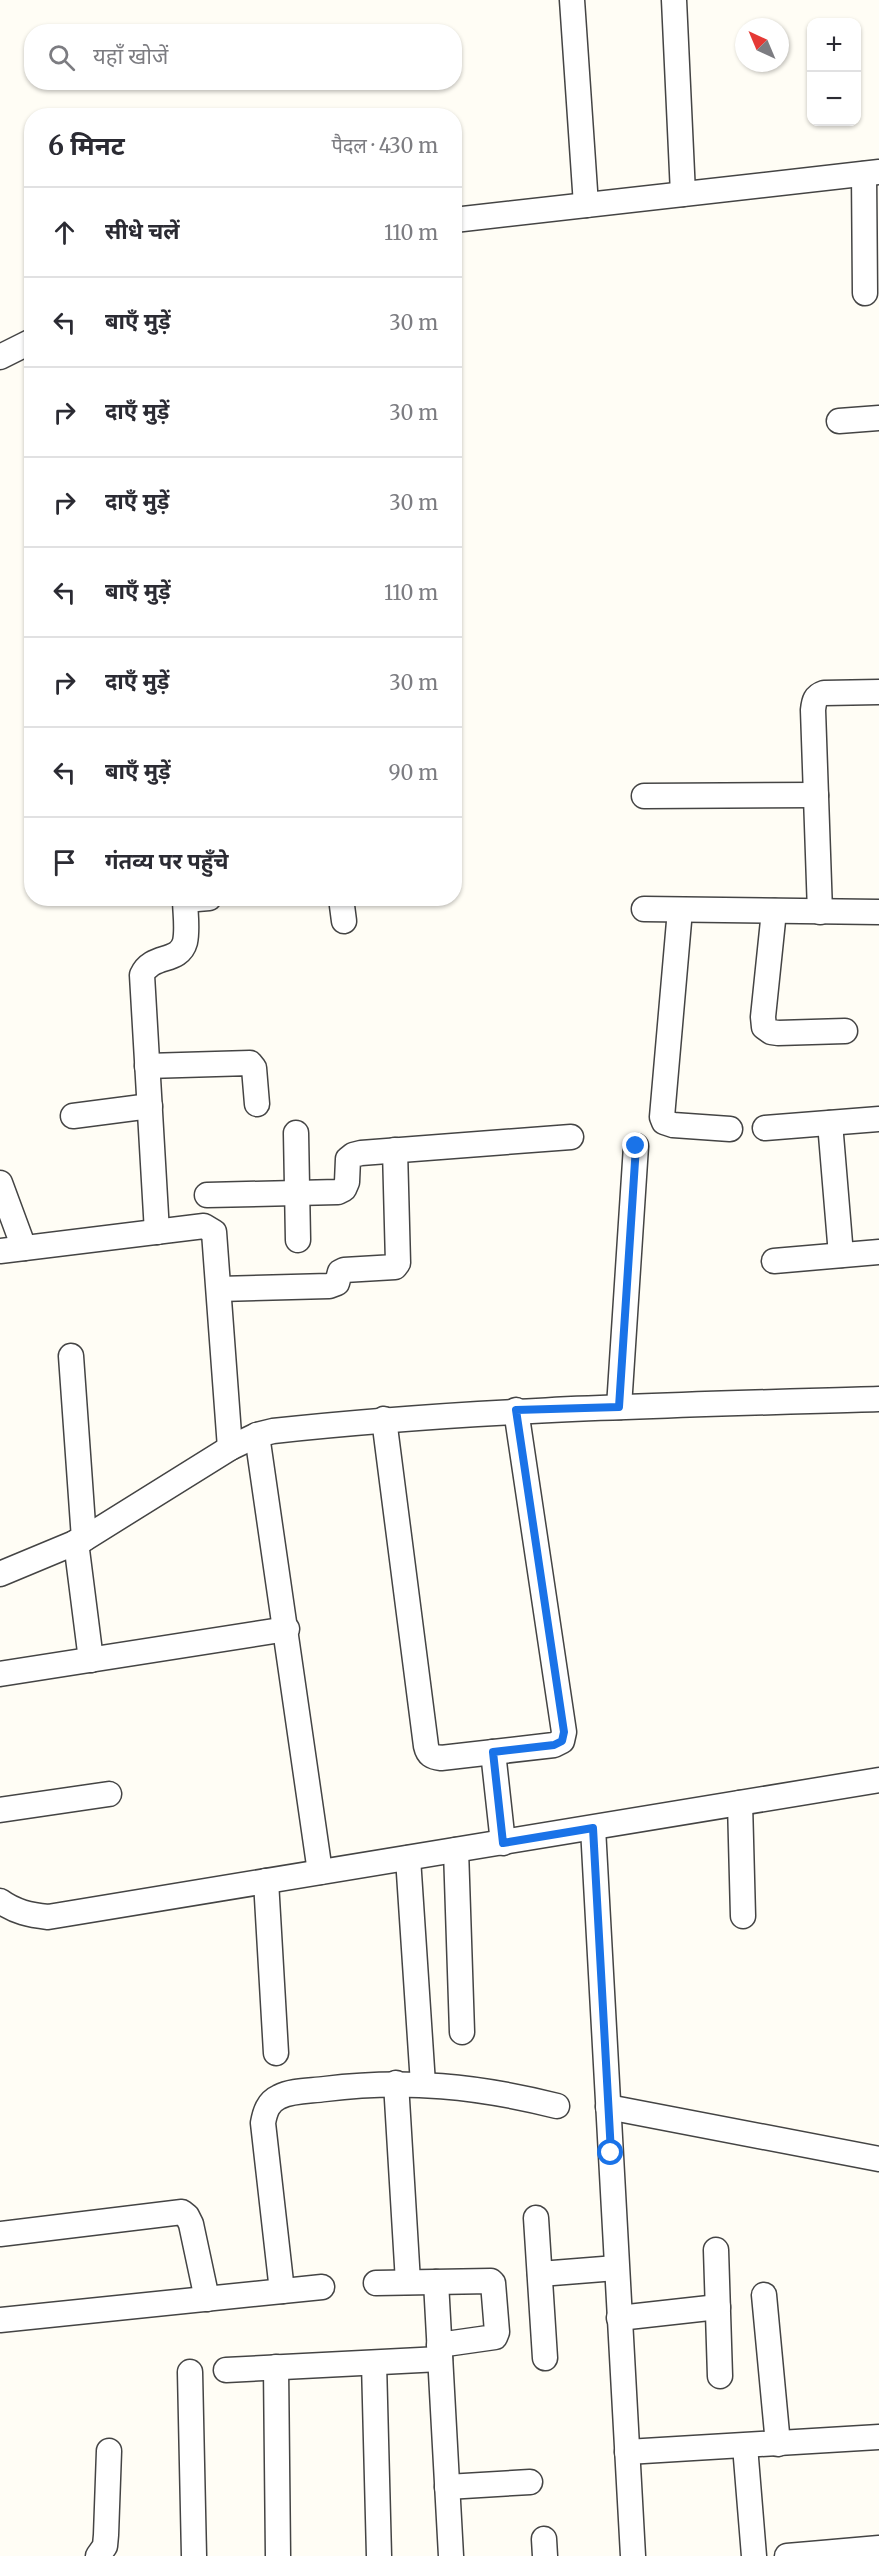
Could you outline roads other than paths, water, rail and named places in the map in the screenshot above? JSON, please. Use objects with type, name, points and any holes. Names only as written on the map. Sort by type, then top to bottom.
[{"type":"street","points":[[572,0],[586,205]]},
{"type":"street","points":[[674,0],[683,194]]},
{"type":"street","points":[[462,219],[872,173],[865,293]]},
{"type":"street","points":[[0,357],[24,345]]},
{"type":"street","points":[[839,421],[879,418]]},
{"type":"street","points":[[820,912],[814,700],[818,695],[824,693],[879,692]]},
{"type":"street","points":[[644,796],[816,795]]},
{"type":"street","points":[[157,1232],[142,975],[146,967],[154,960],[174,956],[181,950],[185,942],[185,906]]},
{"type":"street","points":[[644,909],[879,912]]},
{"type":"street","points":[[680,910],[662,1117],[667,1124],[730,1128]]},
{"type":"street","points":[[774,911],[763,1017],[764,1028],[778,1033],[845,1031]]},
{"type":"street","points":[[147,1066],[250,1063],[254,1068],[257,1104]]},
{"type":"street","points":[[73,1116],[150,1106]]},
{"type":"street","points":[[765,1128],[879,1119]]},
{"type":"street","points":[[830,1123],[841,1255]]},
{"type":"street","points":[[296,1132],[298,1240]]},
{"type":"street","points":[[207,1195],[338,1192],[344,1189],[347,1182],[348,1159],[353,1155],[571,1137]]},
{"type":"street","points":[[619,1407],[636,1146]]},
{"type":"street","points":[[219,1289],[329,1286],[337,1283],[340,1272],[344,1270],[396,1267],[398,1263],[395,1150]]},
{"type":"street","points":[[0,1184],[24,1248]]},
{"type":"street","points":[[0,1251],[204,1226],[214,1232],[230,1448]]},
{"type":"street","points":[[774,1261],[879,1252]]},
{"type":"street","points":[[70,1356],[80,1540],[92,1660]]},
{"type":"street","points":[[0,1567],[0,1574],[80,1540],[230,1448],[257,1435],[273,1431],[384,1419],[516,1410],[879,1399]]},
{"type":"street","points":[[384,1419],[428,1752],[432,1757],[441,1758],[554,1745],[562,1741],[564,1732],[516,1410]]},
{"type":"street","points":[[257,1435],[287,1629],[320,1872]]},
{"type":"street","points":[[0,1674],[287,1629]]},
{"type":"street","points":[[493,1752],[503,1843]]},
{"type":"street","points":[[0,1901],[10,1908],[31,1916],[48,1917],[879,1780]]},
{"type":"street","points":[[0,1810],[109,1794]]},
{"type":"street","points":[[740,1803],[743,1916]]},
{"type":"street","points":[[593,1828],[633,2556]]},
{"type":"street","points":[[456,1850],[462,2032]]},
{"type":"street","points":[[408,1858],[423,2084]]},
{"type":"street","points":[[266,1881],[276,2053]]},
{"type":"street","points":[[0,1925],[31,1916]]},
{"type":"street","points":[[396,2083],[408,2282]]},
{"type":"street","points":[[282,2291],[263,2123],[265,2112],[279,2097],[295,2093],[396,2083],[491,2091],[558,2106]]},
{"type":"street","points":[[609,2107],[879,2159]]},
{"type":"street","points":[[0,2234],[172,2211],[182,2212],[191,2224],[207,2299]]},
{"type":"street","points":[[536,2218],[545,2358]]},
{"type":"street","points":[[716,2250],[720,2376]]},
{"type":"street","points":[[540,2274],[616,2268]]},
{"type":"street","points":[[226,2370],[374,2363],[440,2352],[493,2339],[497,2332],[493,2283],[490,2281],[376,2283]]},
{"type":"street","points":[[436,2282],[451,2556]]},
{"type":"street","points":[[0,2320],[322,2287]]},
{"type":"street","points":[[764,2295],[778,2444]]},
{"type":"street","points":[[619,2318],[718,2307]]},
{"type":"street","points":[[374,2363],[379,2556]]},
{"type":"street","points":[[276,2367],[278,2556]]},
{"type":"street","points":[[190,2372],[194,2556]]},
{"type":"street","points":[[627,2452],[879,2437]]},
{"type":"street","points":[[745,2446],[754,2556]]},
{"type":"street","points":[[98,2556],[105,2546],[109,2451]]},
{"type":"street","points":[[447,2487],[530,2482]]},
{"type":"street","points":[[787,2556],[879,2548]]}]
